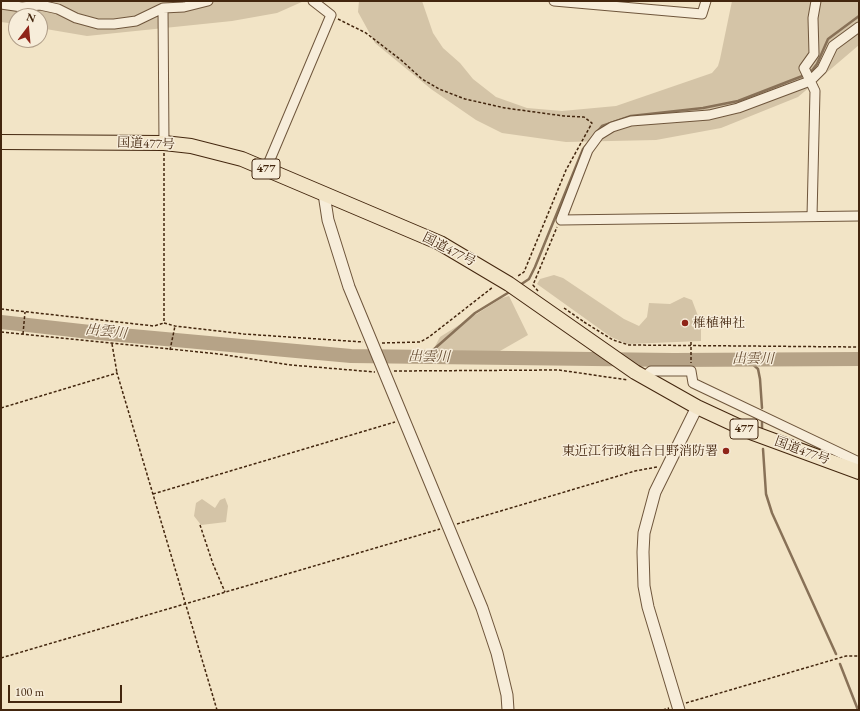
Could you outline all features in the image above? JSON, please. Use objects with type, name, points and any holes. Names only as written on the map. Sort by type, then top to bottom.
[{"type":"highway","name":"国道477号","points":[[1,142],[164,143],[217,151],[266,169],[440,243],[493,274],[511,280],[521,293],[581,327],[592,343],[640,375],[697,407],[753,433],[858,468]]},
{"type":"street","points":[[1,4],[22,7],[40,5],[58,9],[76,18],[98,24],[114,24],[136,21],[163,8],[184,6],[208,1]]},
{"type":"street","points":[[266,169],[331,15],[313,1]]},
{"type":"street","points":[[554,1],[702,14],[706,1]]},
{"type":"street","points":[[812,216],[815,91],[804,68],[814,54],[813,18],[816,1]]},
{"type":"street","points":[[163,8],[164,143]]},
{"type":"street","points":[[859,27],[833,46],[822,69],[758,101],[721,112],[631,121],[612,127],[599,135],[588,150],[561,220],[859,216]]},
{"type":"street","points":[[324,194],[328,220],[349,287],[482,608],[497,653],[507,695],[508,710]]},
{"type":"street","points":[[640,375],[651,371],[691,371],[693,383],[858,468]]},
{"type":"street","points":[[678,708],[648,607],[642,568],[644,533],[655,492],[697,407]]},
{"type":"path","points":[[331,15],[366,33],[402,60],[422,79],[439,89],[466,99],[505,108],[564,116],[584,117],[592,123],[566,170],[524,272],[511,280]]},
{"type":"path","points":[[164,143],[164,323]]},
{"type":"path","points":[[539,292],[533,285],[561,220]]},
{"type":"path","points":[[1,309],[25,313],[154,326],[164,323],[174,326],[244,334],[366,343],[407,344],[420,342],[429,337],[494,287],[488,282],[493,274]]},
{"type":"path","points":[[558,305],[581,327],[629,345],[691,347],[859,347]]},
{"type":"path","points":[[23,333],[25,313]]},
{"type":"path","points":[[170,351],[174,326]]},
{"type":"path","points":[[1,332],[23,333],[170,351],[219,354],[292,365],[384,371],[559,370],[629,380],[640,375]]},
{"type":"path","points":[[691,342],[691,369]]},
{"type":"path","points":[[112,344],[117,373],[217,710]]},
{"type":"path","points":[[1,408],[117,373]]},
{"type":"path","points":[[153,494],[404,420]]},
{"type":"path","points":[[1,658],[635,471],[668,465]]},
{"type":"path","points":[[200,525],[212,564],[225,592]]},
{"type":"path","points":[[678,708],[846,656],[859,656]]},
{"type":"shaded area","points":[[1,1],[304,1],[277,13],[232,21],[87,36],[48,29],[48,8],[8,8],[8,23],[1,22]]},
{"type":"shaded area","points":[[359,1],[422,1],[433,33],[443,48],[460,63],[473,79],[496,97],[527,108],[562,111],[616,106],[712,73],[718,66],[720,59],[732,1],[859,1],[859,45],[798,97],[721,128],[656,140],[566,142],[502,133],[476,120],[431,89],[375,43],[358,12]]},
{"type":"shaded area","points":[[554,275],[563,278],[624,319],[639,326],[647,317],[649,303],[670,304],[684,297],[692,300],[701,324],[701,341],[628,344],[611,337],[537,284],[540,279]]},
{"type":"shaded area","points":[[509,296],[528,335],[500,351],[484,353],[432,352],[440,337],[502,298]]},
{"type":"shaded area","points":[[225,498],[228,506],[226,522],[201,525],[194,516],[196,503],[202,499],[215,508],[220,500]]},
{"type":"waterway","points":[[810,73],[817,64],[828,39],[859,16]]},
{"type":"waterway","points":[[520,285],[529,279],[535,267],[583,149],[602,126],[631,116],[703,108],[738,101],[805,75]]},
{"type":"waterway","points":[[424,358],[475,313],[511,291]]},
{"type":"waterway","name":"出雲川","points":[[1,322],[99,333],[351,356],[673,360],[859,359]]},
{"type":"waterway","points":[[747,359],[758,369],[762,408]]},
{"type":"waterway","points":[[762,421],[762,428]]},
{"type":"waterway","points":[[763,449],[766,494],[772,513],[836,654]]},
{"type":"waterway","points":[[840,664],[858,710]]},
{"type":"place","name":"椎植神社","points":[[685,323]]},
{"type":"place","name":"東近江行政組合日野消防署","points":[[726,451]]}]
